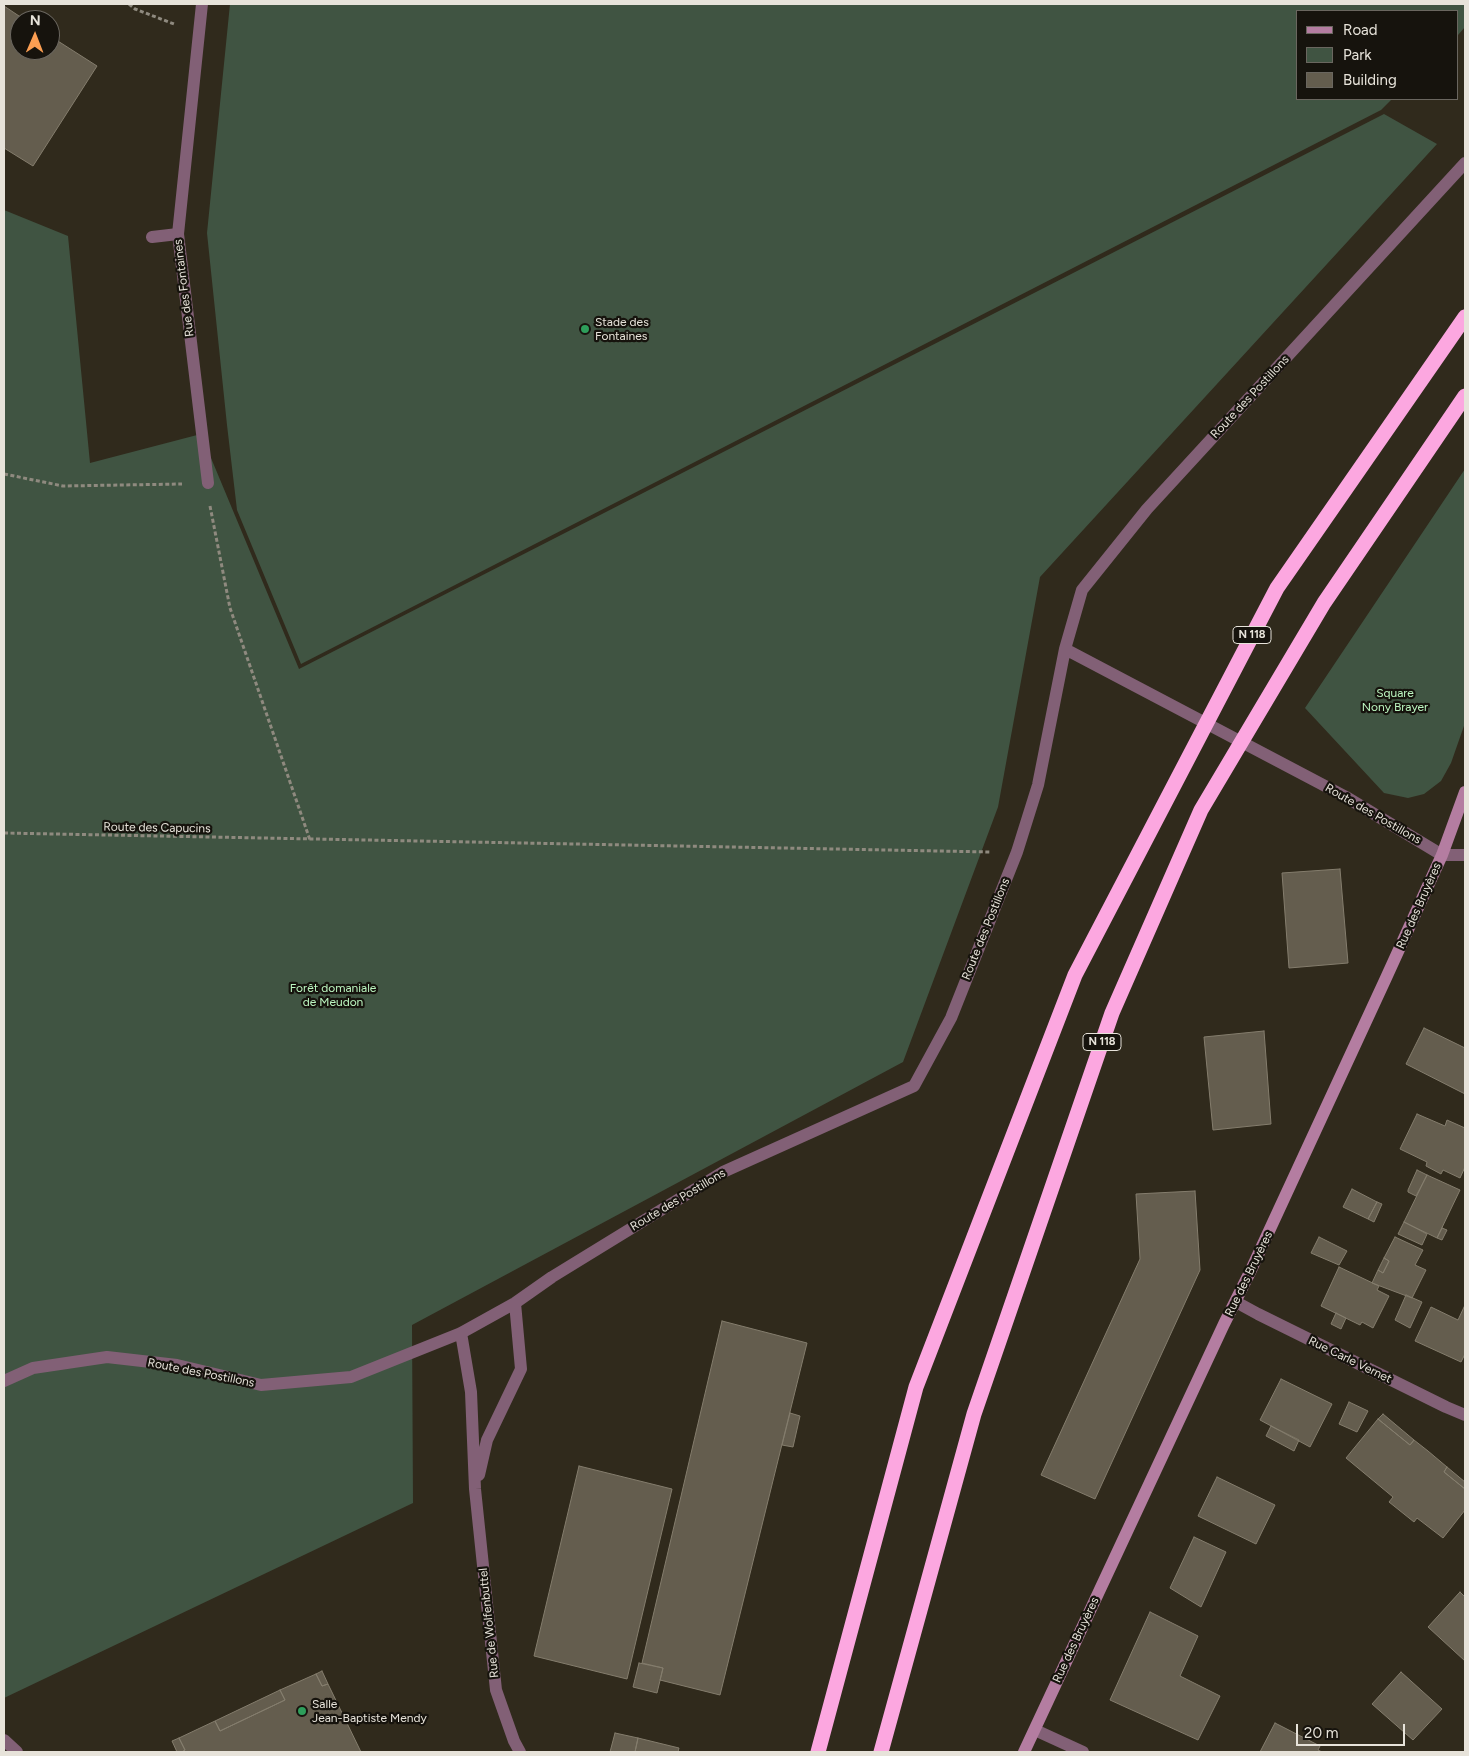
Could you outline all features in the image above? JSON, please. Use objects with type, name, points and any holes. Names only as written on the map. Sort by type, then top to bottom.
[{"type":"highway","name":"N 118","points":[[818,1752],[916,1387],[1075,975],[1277,588],[1465,317]]},
{"type":"highway","name":"N 118","points":[[881,1752],[974,1414],[1112,1013],[1202,810],[1324,603],[1465,396]]},
{"type":"street","name":"Rue des Fontaines","points":[[202,4],[178,234],[208,483]]},
{"type":"street","name":"Route des Postillons","points":[[4,1381],[33,1368],[107,1357],[176,1365],[261,1385],[351,1377],[461,1333],[515,1303],[552,1277],[722,1172],[914,1086],[951,1018],[1016,852],[1038,785],[1065,649],[1082,590],[1148,509],[1465,163]]},
{"type":"street","points":[[152,237],[178,234]]},
{"type":"street","name":"Route des Postillons","points":[[1065,649],[1346,797],[1442,855]]},
{"type":"street","name":"Rue des Bruyères","points":[[1024,1752],[1236,1302],[1442,855],[1465,792]]},
{"type":"street","points":[[1442,855],[1465,855]]},
{"type":"street","name":"Rue Carle Vernet","points":[[1236,1302],[1421,1395],[1465,1415]]},
{"type":"street","name":"Rue de Wolfenbuttel","points":[[475,1489],[487,1440],[521,1369],[515,1303]]},
{"type":"street","name":"Rue de Wolfenbuttel","points":[[461,1333],[471,1392],[475,1489],[496,1690],[514,1741],[520,1752]]},
{"type":"street","points":[[1035,1730],[1083,1752]]},
{"type":"street","points":[[4,1740],[17,1752]]},
{"type":"path","points":[[130,4],[135,9],[198,34]]},
{"type":"path","points":[[4,474],[63,486],[208,483],[210,507],[230,608],[310,840]]},
{"type":"path","name":"Route des Capucins","points":[[4,833],[1016,852]]},
{"type":"green space","name":"Stade des Fontaines","points":[[230,4],[1465,4],[1465,27],[1459,34],[1459,10],[1296,10],[1296,100],[1391,100],[1381,110],[301,664],[237,510],[207,233]]},
{"type":"green space","name":"Forêt domaniale de Meudon","points":[[1384,114],[1437,144],[1040,577],[998,807],[903,1062],[412,1325],[413,1503],[4,1698],[4,210],[68,236],[90,463],[201,434],[299,669]]},
{"type":"green space","name":"Square Nony Brayer","points":[[1465,469],[1465,723],[1451,763],[1441,781],[1424,794],[1408,798],[1384,793],[1305,708]]},
{"type":"building","points":[[4,6],[10,10],[10,60],[60,60],[60,42],[97,66],[33,166],[4,148]]},
{"type":"building","points":[[1340,869],[1348,963],[1289,968],[1282,873]]},
{"type":"building","points":[[1424,1028],[1465,1048],[1465,1094],[1406,1064]]},
{"type":"building","points":[[1264,1031],[1271,1124],[1213,1130],[1204,1037]]},
{"type":"building","points":[[1417,1114],[1445,1126],[1447,1120],[1465,1128],[1465,1167],[1460,1178],[1443,1170],[1441,1174],[1426,1166],[1427,1162],[1400,1149]]},
{"type":"building","points":[[1417,1170],[1427,1175],[1416,1196],[1408,1192],[1408,1190]]},
{"type":"building","points":[[1427,1175],[1460,1190],[1437,1238],[1404,1222]]},
{"type":"building","points":[[1352,1189],[1377,1202],[1368,1219],[1343,1207]]},
{"type":"building","points":[[1195,1191],[1200,1270],[1095,1499],[1041,1475],[1140,1259],[1136,1194]]},
{"type":"building","points":[[1377,1202],[1382,1204],[1374,1222],[1368,1219]]},
{"type":"building","points":[[1404,1222],[1427,1234],[1422,1245],[1398,1234]]},
{"type":"building","points":[[1442,1228],[1447,1230],[1442,1240],[1437,1238]]},
{"type":"building","points":[[1319,1237],[1347,1251],[1339,1265],[1311,1253]]},
{"type":"building","points":[[1395,1237],[1423,1250],[1415,1265],[1426,1270],[1412,1298],[1372,1283],[1378,1270],[1383,1273],[1389,1261],[1384,1258]]},
{"type":"building","points":[[1384,1258],[1389,1261],[1383,1273],[1378,1270]]},
{"type":"building","points":[[1339,1267],[1379,1286],[1377,1290],[1389,1296],[1373,1328],[1362,1322],[1360,1325],[1321,1306]]},
{"type":"building","points":[[1406,1295],[1422,1302],[1410,1328],[1395,1320]]},
{"type":"building","points":[[1465,1305],[1465,1354],[1461,1362],[1415,1341],[1431,1307],[1458,1320]]},
{"type":"building","points":[[1336,1313],[1346,1318],[1341,1329],[1331,1324]]},
{"type":"building","points":[[722,1321],[807,1343],[720,1695],[660,1680],[663,1668],[642,1663]]},
{"type":"building","points":[[1281,1379],[1332,1404],[1310,1447],[1260,1420]]},
{"type":"building","points":[[1349,1402],[1368,1411],[1357,1432],[1339,1424]]},
{"type":"building","points":[[790,1413],[800,1416],[793,1447],[782,1445]]},
{"type":"building","points":[[1383,1414],[1414,1440],[1410,1445],[1378,1419]]},
{"type":"building","points":[[1378,1419],[1410,1445],[1414,1440],[1428,1451],[1447,1467],[1444,1472],[1465,1489],[1465,1510],[1443,1538],[1417,1518],[1414,1522],[1389,1502],[1393,1497],[1346,1458]]},
{"type":"building","points":[[1271,1426],[1299,1440],[1294,1451],[1266,1436]]},
{"type":"building","points":[[579,1466],[672,1489],[627,1679],[534,1656]]},
{"type":"building","points":[[1447,1467],[1465,1482],[1465,1489],[1444,1472]]},
{"type":"building","points":[[1217,1477],[1275,1505],[1256,1544],[1198,1516]]},
{"type":"building","points":[[1194,1537],[1226,1552],[1201,1607],[1170,1588]]},
{"type":"building","points":[[1460,1592],[1465,1597],[1465,1661],[1428,1627]]},
{"type":"building","points":[[1150,1612],[1198,1636],[1180,1676],[1220,1696],[1198,1740],[1110,1700]]},
{"type":"building","points":[[639,1663],[663,1668],[657,1693],[633,1687]]},
{"type":"building","points":[[322,1671],[328,1684],[322,1686],[316,1674]]},
{"type":"building","points":[[1401,1672],[1442,1709],[1413,1740],[1372,1704]]},
{"type":"building","name":"Salle Jean-Baptiste Mendy","points":[[316,1674],[322,1686],[328,1684],[361,1752],[182,1752],[185,1750],[179,1738],[215,1721],[220,1731],[285,1700],[280,1690]]},
{"type":"building","points":[[280,1690],[285,1700],[220,1731],[215,1721]]},
{"type":"building","points":[[1275,1723],[1320,1746],[1318,1750],[1322,1752],[1260,1752]]},
{"type":"building","points":[[615,1733],[638,1738],[635,1752],[610,1752]]},
{"type":"building","points":[[179,1738],[185,1750],[182,1752],[177,1752],[172,1741]]},
{"type":"building","points":[[638,1738],[679,1748],[678,1752],[635,1752]]},
{"type":"place","name":"Stade des Fontaines","points":[[585,329]]},
{"type":"place","name":"Salle Jean-Baptiste Mendy","points":[[302,1711]]}]
